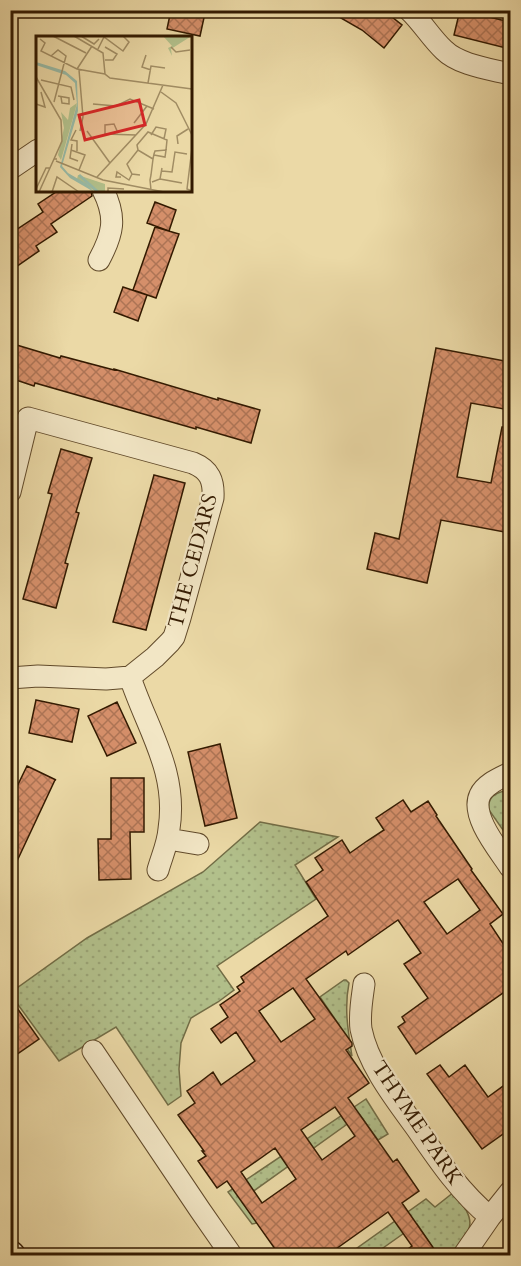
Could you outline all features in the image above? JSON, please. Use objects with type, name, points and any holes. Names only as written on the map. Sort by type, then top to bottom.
[{"type":"street","points":[[409,10],[443,50],[451,56],[465,64],[510,74]]},
{"type":"street","points":[[10,169],[36,151]]},
{"type":"street","points":[[99,260],[112,227],[111,209],[104,192]]},
{"type":"street","name":"THE CEDARS","points":[[10,492],[19,416],[194,463],[205,469],[212,480],[213,498],[174,637],[166,647],[130,677]]},
{"type":"street","points":[[10,678],[38,676],[106,680],[130,677],[135,695],[156,740],[168,777],[171,818],[168,839],[158,870]]},
{"type":"street","points":[[510,773],[496,780],[482,792],[478,804],[478,816],[510,867]]},
{"type":"street","points":[[168,839],[198,844]]},
{"type":"street","name":"THYME PARK","points":[[364,984],[361,1028],[373,1062],[392,1095],[453,1179],[474,1204],[490,1217]]},
{"type":"street","points":[[93,1051],[231,1256]]},
{"type":"street","points":[[463,1256],[510,1192]]},
{"type":"green space","points":[[505,791],[510,792],[510,840],[489,810],[492,797]]},
{"type":"green space","points":[[260,822],[338,837],[295,865],[316,899],[217,966],[234,990],[191,1018],[181,1043],[179,1069],[181,1096],[168,1105],[116,1027],[59,1061],[10,993],[87,938],[203,872]]},
{"type":"green space","points":[[344,980],[349,983],[347,1010],[352,1056],[334,1029],[339,1025],[320,997]]},
{"type":"green space","points":[[366,1099],[388,1134],[378,1140],[360,1115],[241,1200],[257,1223],[252,1224],[228,1192]]},
{"type":"green space","points":[[454,1192],[466,1211],[470,1224],[465,1237],[452,1255],[427,1255],[434,1249],[417,1224],[373,1255],[346,1256],[426,1199],[435,1207]]},
{"type":"building","points":[[171,10],[192,10],[205,13],[200,36],[167,29]]},
{"type":"building","points":[[327,10],[383,10],[402,25],[384,48],[362,30]]},
{"type":"building","points":[[460,10],[510,22],[510,49],[454,35]]},
{"type":"building","points":[[56,192],[91,192],[92,196],[51,224],[57,232],[36,246],[39,251],[10,271],[10,234],[43,212],[38,204]]},
{"type":"building","points":[[155,202],[176,210],[169,231],[147,223]]},
{"type":"building","points":[[155,227],[179,234],[156,298],[133,290]]},
{"type":"building","points":[[123,287],[147,295],[138,321],[114,312]]},
{"type":"building","points":[[10,343],[60,358],[61,356],[114,369],[260,410],[251,443],[10,378]]},
{"type":"building","points":[[436,348],[510,362],[510,410],[471,403],[457,477],[491,483],[502,427],[510,427],[510,533],[441,520],[427,583],[367,569],[375,533],[399,539]]},
{"type":"building","points":[[61,449],[92,458],[76,512],[79,513],[65,563],[68,564],[56,608],[23,599],[52,494],[48,493]]},
{"type":"building","points":[[154,475],[185,483],[146,630],[113,622]]},
{"type":"building","points":[[36,700],[79,709],[72,742],[29,733]]},
{"type":"building","points":[[117,702],[136,743],[107,756],[88,716]]},
{"type":"building","points":[[220,744],[237,818],[205,826],[188,752]]},
{"type":"building","points":[[27,766],[56,780],[10,876],[10,801]]},
{"type":"building","points":[[111,778],[144,778],[144,832],[130,832],[131,879],[99,880],[98,839],[111,839]]},
{"type":"building","points":[[403,800],[411,812],[428,801],[471,870],[503,914],[490,924],[510,954],[510,988],[416,1054],[398,1027],[405,1022],[402,1017],[428,998],[404,964],[421,953],[398,920],[348,955],[346,951],[306,979],[352,1043],[352,1046],[346,1050],[369,1083],[348,1098],[393,1162],[397,1159],[419,1191],[402,1203],[439,1256],[398,1256],[412,1246],[388,1212],[326,1256],[280,1256],[227,1181],[217,1188],[198,1161],[206,1156],[202,1151],[204,1151],[178,1115],[195,1103],[187,1091],[213,1072],[221,1085],[255,1061],[236,1032],[221,1043],[211,1029],[228,1017],[220,1005],[240,991],[237,987],[244,982],[241,977],[328,916],[306,882],[323,870],[315,858],[342,840],[350,853],[384,830],[376,818]],"holes":[[[458,879],[480,910],[447,934],[424,902]],[[293,988],[315,1019],[281,1042],[259,1011]],[[335,1107],[355,1136],[322,1160],[301,1130]],[[275,1148],[296,1179],[262,1203],[241,1172]]]},
{"type":"building","points":[[10,998],[39,1039],[10,1059]]},
{"type":"building","points":[[440,1065],[449,1077],[465,1065],[488,1097],[510,1081],[510,1129],[482,1149],[427,1074]]}]
